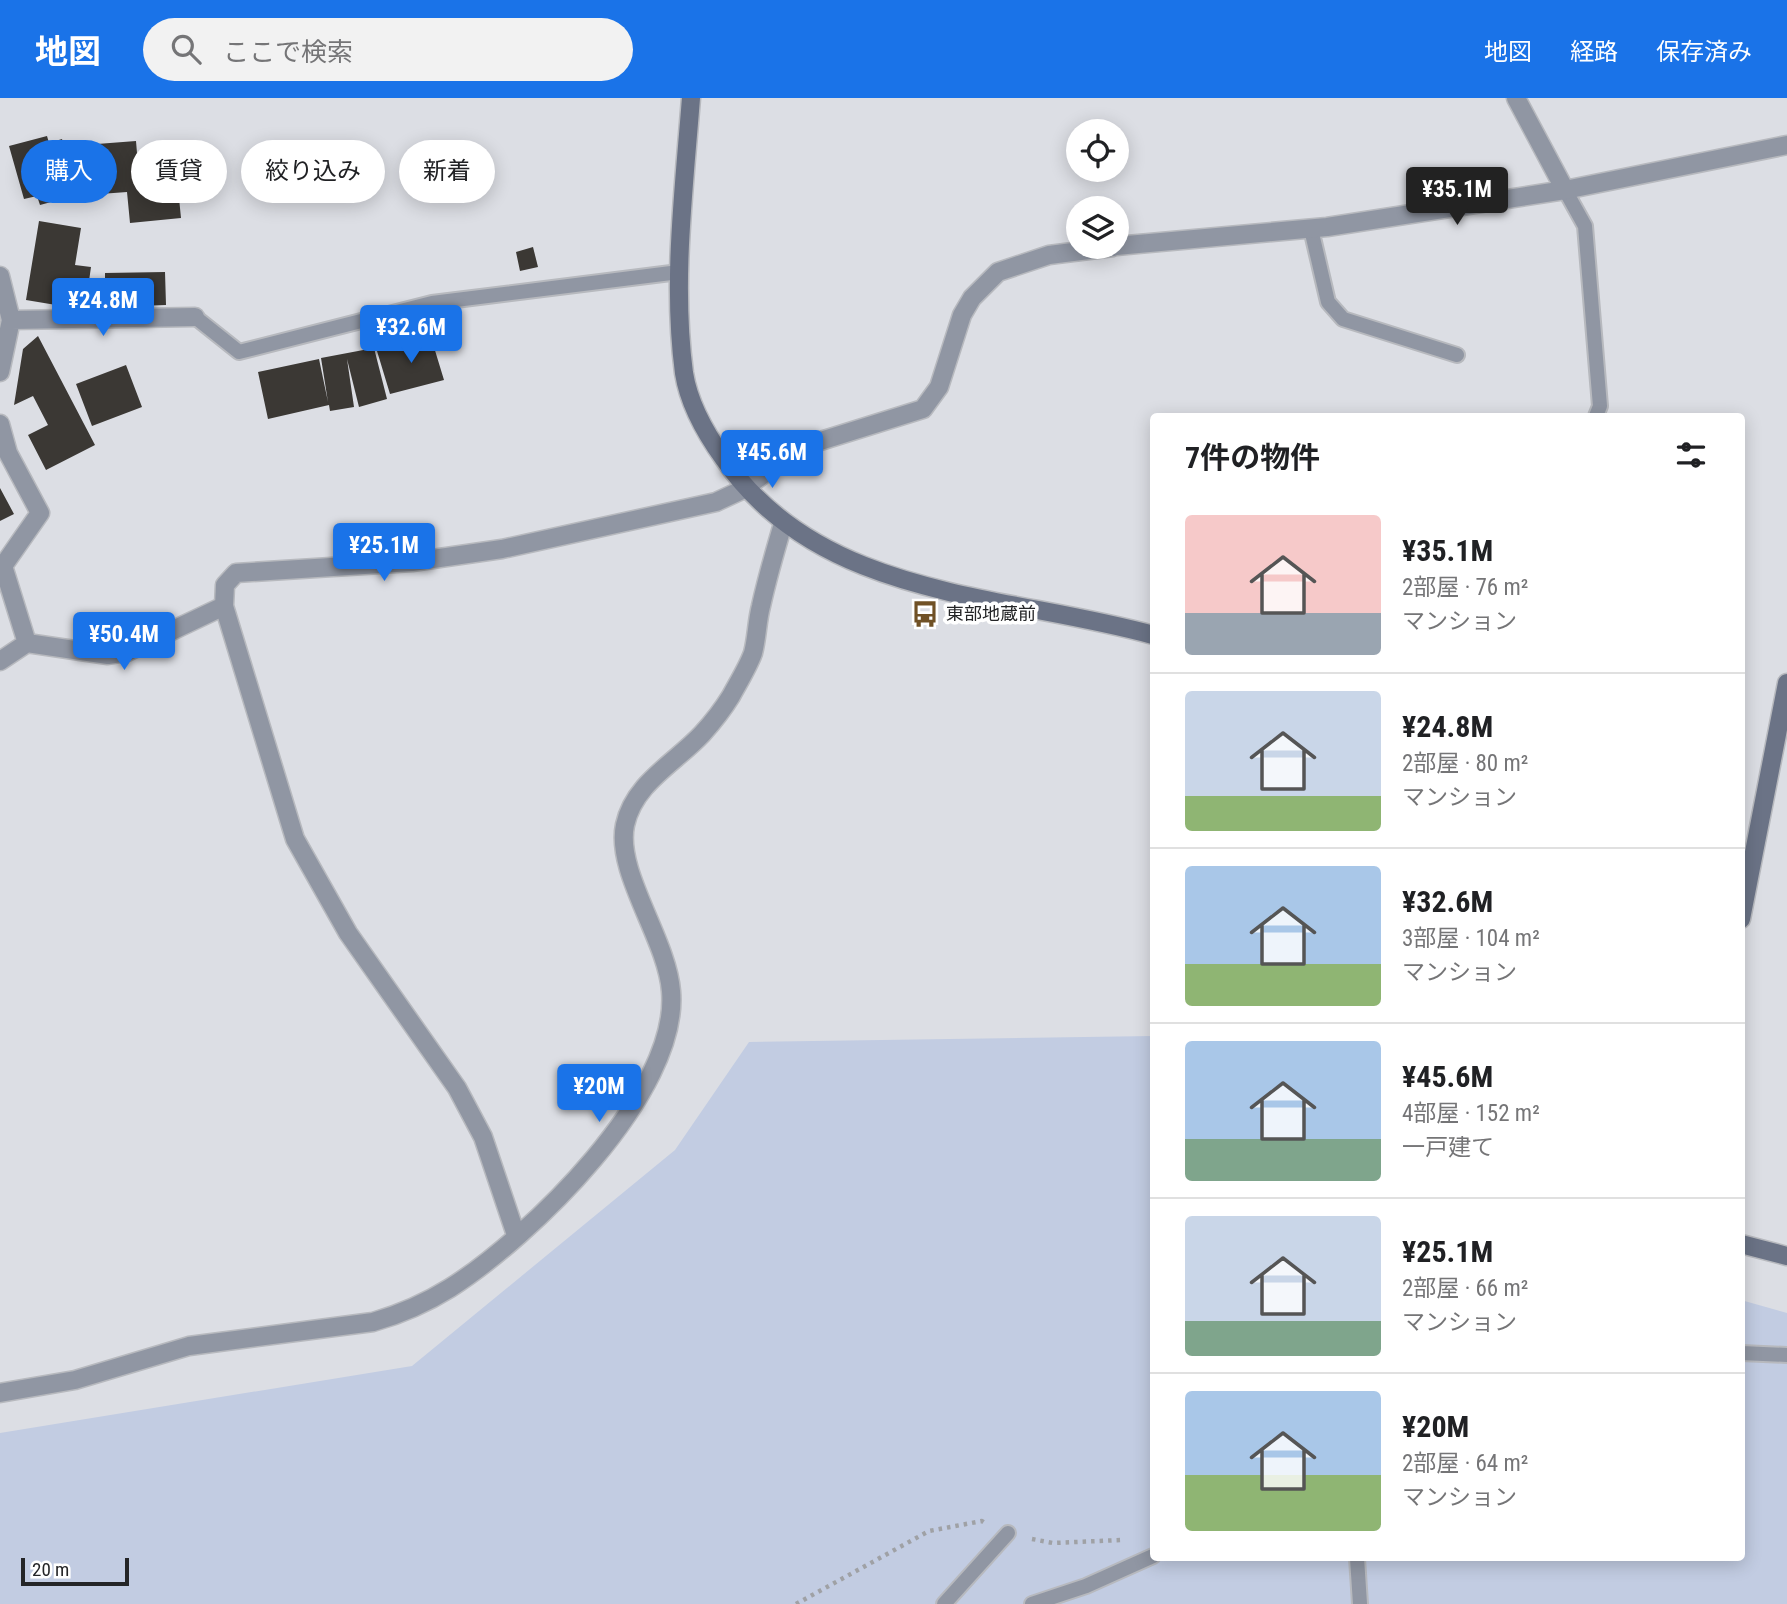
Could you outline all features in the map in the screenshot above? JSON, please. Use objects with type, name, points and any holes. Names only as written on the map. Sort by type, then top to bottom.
[{"type":"main road","points":[[691,98],[679,272],[679,320],[685,376],[691,397],[709,437],[744,489],[783,524],[814,544],[857,564],[944,591],[1150,634]]},
{"type":"main road","points":[[1745,898],[1787,683]]},
{"type":"main road","points":[[1745,1245],[1787,1256]]},
{"type":"street","points":[[1516,98],[1565,190]]},
{"type":"street","points":[[1129,245],[1311,229],[1565,190],[1787,145]]},
{"type":"street","points":[[516,1235],[483,1137],[457,1088],[341,922],[295,839],[224,606],[225,585],[236,573],[412,562],[502,549],[716,502],[744,489],[798,448],[923,409],[939,387],[962,314],[972,298],[998,272],[1049,255],[1066,253]]},
{"type":"street","points":[[0,276],[11,320],[0,372]]},
{"type":"street","points":[[11,320],[195,317]]},
{"type":"street","points":[[0,424],[8,453],[40,513],[3,566],[27,643]]},
{"type":"street","points":[[0,1393],[75,1380],[189,1346],[373,1322],[397,1315],[453,1286],[516,1235],[576,1181],[612,1139],[645,1083],[670,1017],[670,972],[623,848],[625,825],[634,800],[658,772],[702,734],[736,686],[752,654],[761,605],[783,524]]},
{"type":"street","points":[[0,661],[27,643],[107,655],[117,654],[224,606]]},
{"type":"lane","points":[[1565,190],[1585,226],[1600,406],[1597,413]]},
{"type":"lane","points":[[1311,229],[1328,302],[1343,319],[1457,355]]},
{"type":"lane","points":[[195,317],[239,352],[432,303],[679,272]]},
{"type":"lane","points":[[1745,1353],[1787,1355]]},
{"type":"lane","points":[[944,1604],[1008,1533]]},
{"type":"lane","points":[[1032,1604],[1086,1586],[1150,1557]]},
{"type":"lane","points":[[1357,1561],[1360,1604]]},
{"type":"shaded area","points":[[1150,1036],[1150,1561],[1745,1561],[1745,1301],[1787,1313],[1787,1604],[0,1604],[0,1433],[412,1366],[675,1150],[749,1042]]},
{"type":"building","points":[[47,136],[48,140],[32,140]]},
{"type":"building","points":[[131,141],[131,203],[180,203],[181,218],[130,223],[127,192],[117,193],[117,142]]},
{"type":"building","points":[[21,143],[21,188],[9,146]]},
{"type":"building","points":[[39,221],[81,228],[75,265],[91,267],[89,281],[73,278],[68,307],[26,300]]},
{"type":"building","points":[[533,247],[538,267],[520,271],[516,252]]},
{"type":"building","points":[[165,272],[166,305],[78,308],[77,281],[105,281],[105,273]]},
{"type":"building","points":[[430,334],[444,380],[390,394],[377,351]]},
{"type":"building","points":[[38,336],[95,445],[46,470],[28,435],[48,425],[33,396],[14,405],[23,349]]},
{"type":"building","points":[[374,348],[387,399],[359,407],[347,359],[354,407],[330,411],[329,405],[268,419],[258,372],[319,359],[328,402],[321,358]]},
{"type":"building","points":[[126,365],[142,407],[92,426],[76,384]]},
{"type":"building","points":[[0,488],[14,514],[0,521]]},
{"type":"place","name":"東部地蔵前","points":[[925,614]]}]
